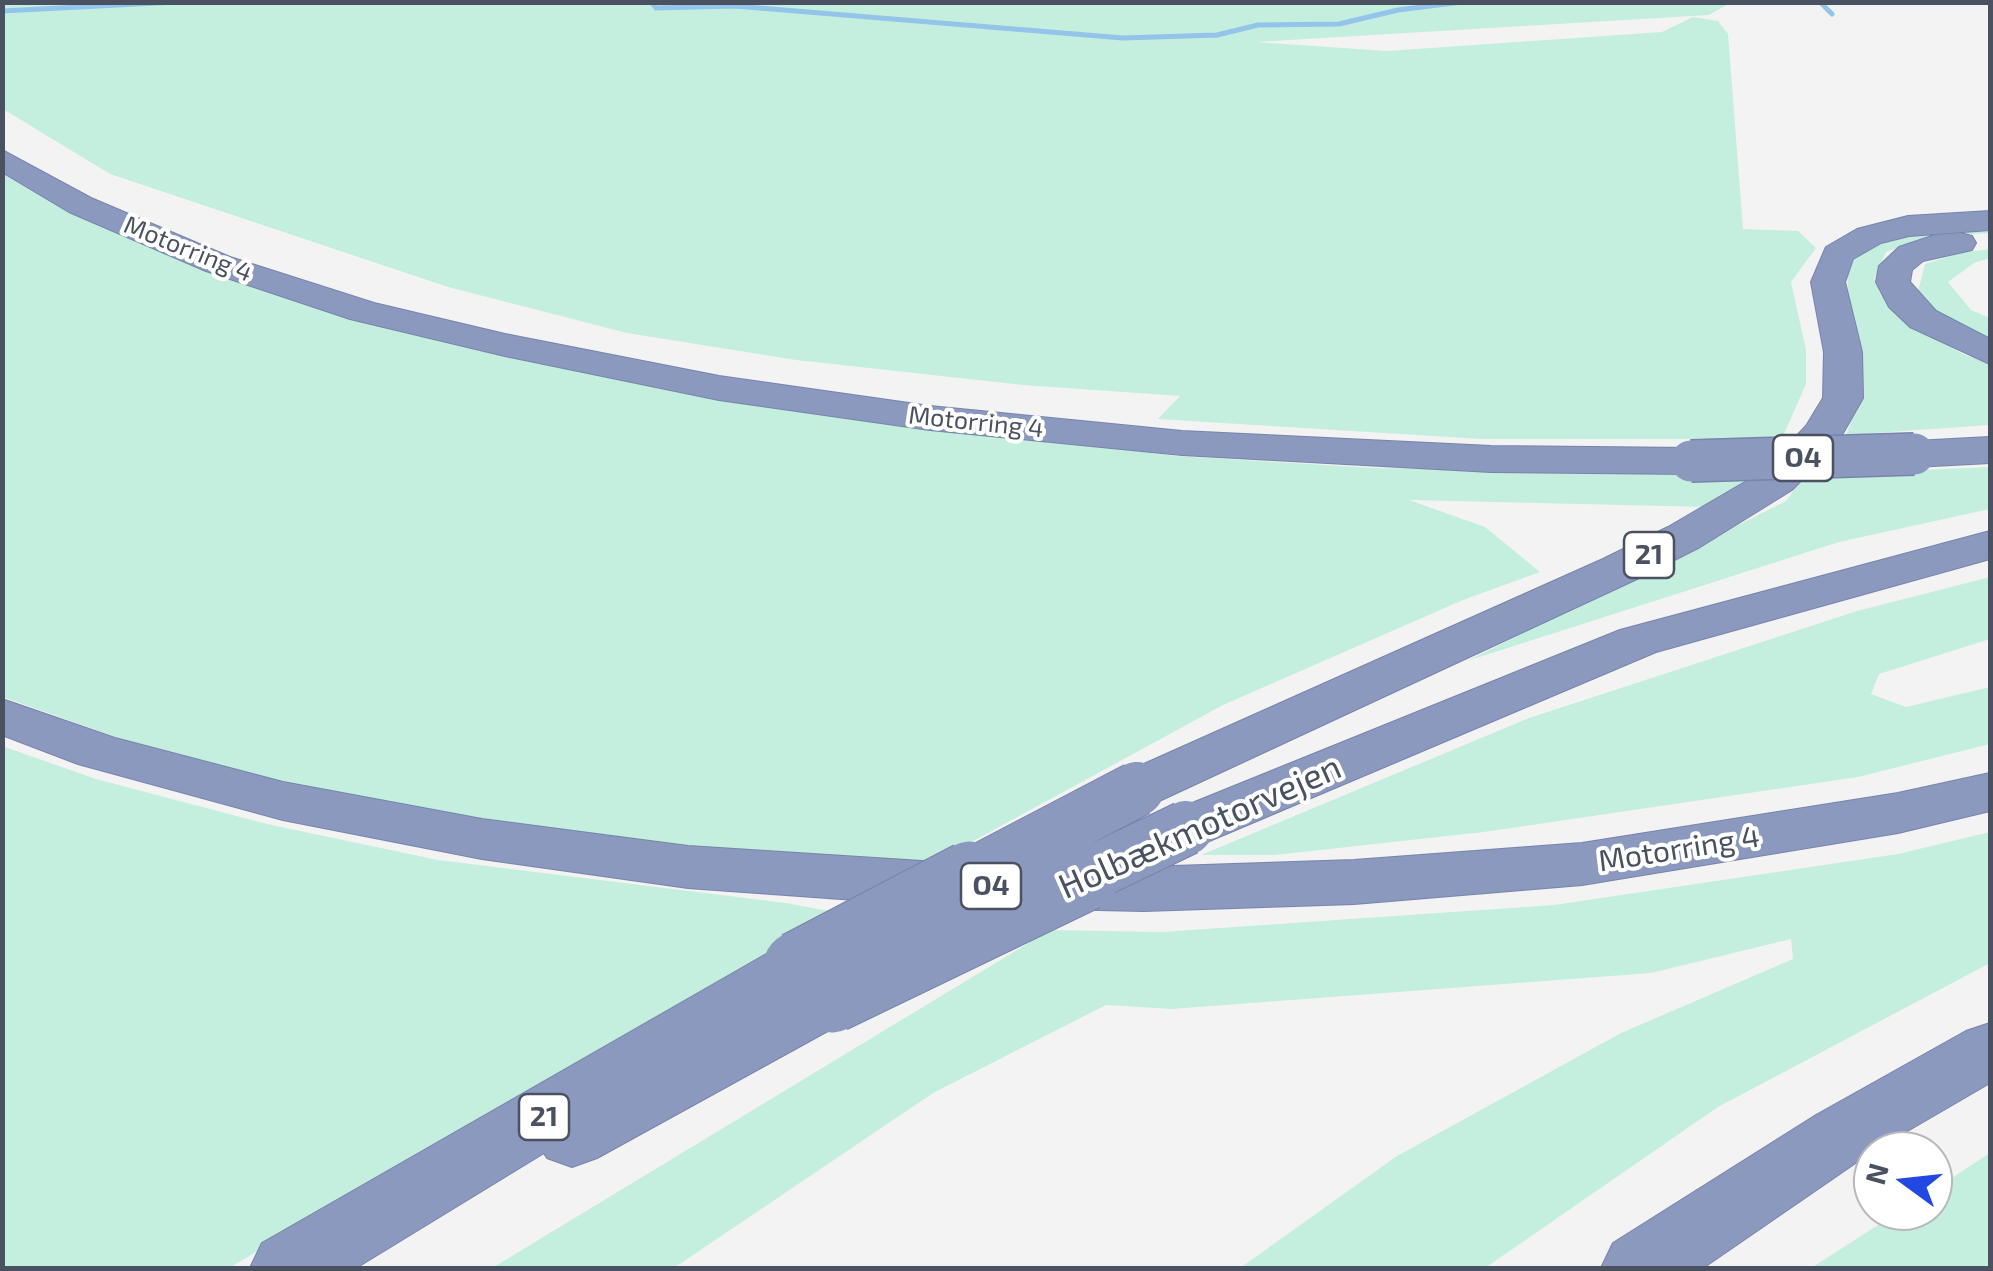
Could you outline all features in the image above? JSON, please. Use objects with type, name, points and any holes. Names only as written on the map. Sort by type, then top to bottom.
[{"type":"highway","name":"Motorring 4","points":[[2,160],[80,205],[218,264],[363,311],[505,345],[720,388],[930,418],[1182,443],[1491,459],[1691,462],[1990,450]]},
{"type":"highway","name":"21","points":[[289,1268],[815,982],[1137,789],[1620,569],[1684,537],[1776,481],[1823,433],[1843,398],[1843,352],[1828,282],[1838,254],[1860,240],[1893,229],[1990,221]]},
{"type":"highway","points":[[1990,240],[1935,245],[1911,254],[1896,266],[1893,282],[1902,300],[1923,319],[1990,353]]},
{"type":"highway","name":"Holbækmotorvejen","points":[[348,1268],[569,1139],[815,982],[1638,642],[1990,545]]},
{"type":"highway","name":"Motorring 4","points":[[2,716],[97,751],[283,801],[482,839],[688,866],[931,885],[1144,889],[1354,882],[1582,864],[1898,813],[1990,792]]},
{"type":"highway","points":[[1640,1268],[1841,1136],[1990,1050]]},
{"type":"green space","points":[[2,3],[1730,3],[1709,15],[1256,42],[1387,51],[1662,32],[1693,17],[1718,21],[1728,34],[1743,229],[1798,231],[1816,248],[1791,282],[1806,350],[1806,384],[1784,434],[1755,439],[1481,439],[1158,419],[1180,396],[1023,385],[796,360],[627,333],[448,287],[110,174],[3,109]]},
{"type":"green space","points":[[2,169],[182,259],[830,413],[1176,456],[1374,468],[1757,474],[1708,507],[1409,500],[1485,527],[1540,572],[1463,600],[1223,705],[922,869],[610,842],[327,793],[133,743],[3,697]]},
{"type":"green space","points":[[1990,227],[1990,233],[1924,238],[1886,252],[1874,279],[1908,323],[1965,355],[1990,363],[1990,425],[1846,435],[1858,402],[1846,265],[1880,239]]},
{"type":"green space","points":[[1990,249],[1990,258],[1974,263],[1948,282],[1971,310],[1990,318],[1990,341],[1951,326],[1917,295],[1925,264]]},
{"type":"green space","points":[[1990,467],[1990,509],[1839,542],[1467,661],[1786,501],[1805,475]]},
{"type":"green space","points":[[1990,577],[1990,639],[1879,674],[1871,694],[1906,707],[1990,687],[1990,744],[1858,777],[1484,832],[1275,855],[1201,855],[1529,718],[1857,611]]},
{"type":"green space","points":[[2,746],[96,779],[267,824],[438,860],[840,913],[229,1268],[3,1268]]},
{"type":"green space","points":[[1990,832],[1990,963],[1718,1107],[1485,1268],[1240,1268],[1397,1156],[1621,1033],[1793,959],[1791,939],[1651,973],[1172,1009],[1106,1005],[933,1093],[674,1268],[492,1268],[1050,930],[1162,932],[1554,905],[1898,854]]},
{"type":"green space","points":[[1990,1153],[1990,1268],[1811,1268],[1869,1231],[1953,1231],[1953,1177]]},
{"type":"waterway","points":[[2,11],[176,2]]},
{"type":"waterway","points":[[651,2],[656,8],[735,6],[1123,38],[1217,35],[1258,25],[1339,24],[1398,10],[1462,2]]},
{"type":"waterway","points":[[1820,2],[1832,14]]}]
